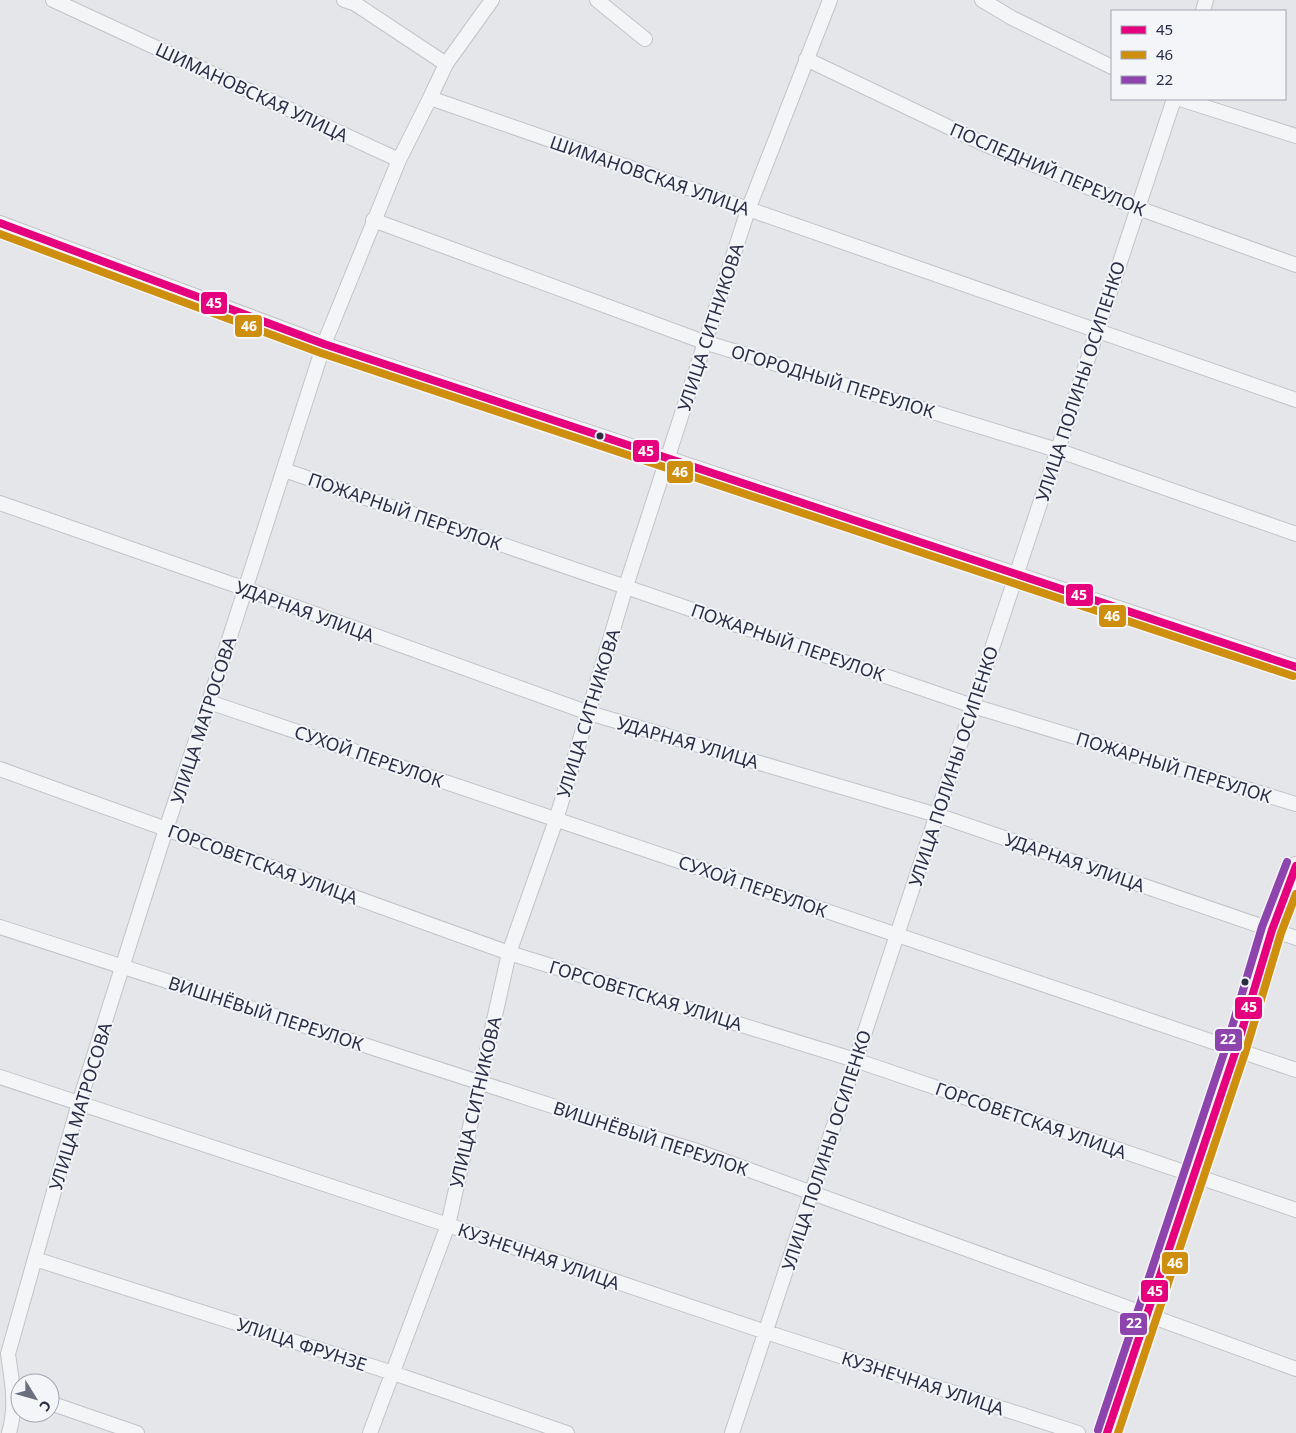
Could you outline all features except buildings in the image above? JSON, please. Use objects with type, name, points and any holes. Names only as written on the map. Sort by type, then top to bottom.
[{"type":"main road","points":[[1107,1433],[1236,1050],[1272,930],[1296,866]]},
{"type":"street","name":"ШИМАНОВСКАЯ УЛИЦА","points":[[54,0],[399,160]]},
{"type":"street","points":[[344,0],[354,3],[446,64]]},
{"type":"street","points":[[399,160],[446,64],[492,0]]},
{"type":"street","points":[[597,0],[645,39]]},
{"type":"street","name":"УЛИЦА СИТНИКОВА","points":[[370,1433],[448,1225],[509,953],[556,820],[626,586],[704,342],[748,210],[830,0]]},
{"type":"street","points":[[982,0],[1012,18],[1111,67]]},
{"type":"street","name":"ПОСЛЕДНИЙ ПЕРЕУЛОК","points":[[806,59],[982,143],[1138,208],[1296,264]]},
{"type":"street","name":"ШИМАНОВСКАЯ УЛИЦА","points":[[430,98],[1296,400]]},
{"type":"street","name":"УЛИЦА ПОЛИНЫ ОСИПЕНКО","points":[[732,1433],[1174,100]]},
{"type":"street","points":[[1183,100],[1296,136]]},
{"type":"street","name":"УЛИЦА МАТРОСОВА","points":[[12,1373],[8,1354],[79,1103],[122,966],[324,344],[399,160]]},
{"type":"street","name":"ОГОРОДНЫЙ ПЕРЕУЛОК","points":[[374,220],[704,342],[1058,450],[1296,534]]},
{"type":"street","points":[[0,223],[324,344],[1296,667]]},
{"type":"street","name":"ПОЖАРНЫЙ ПЕРЕУЛОК","points":[[284,470],[973,706],[1296,804]]},
{"type":"street","name":"УДАРНАЯ УЛИЦА","points":[[0,503],[246,589],[588,713],[937,815],[1296,938]]},
{"type":"street","name":"СУХОЙ ПЕРЕУЛОК","points":[[209,702],[1296,1070]]},
{"type":"street","name":"ГОРСОВЕТСКАЯ УЛИЦА","points":[[0,769],[509,953],[856,1060],[1296,1210]]},
{"type":"street","name":"ВИШНЁВЫЙ ПЕРЕУЛОК","points":[[0,927],[697,1151],[1296,1369]]},
{"type":"street","name":"КУЗНЕЧНАЯ УЛИЦА","points":[[0,1078],[766,1332],[1078,1433]]},
{"type":"street","name":"УЛИЦА ФРУНЗЕ","points":[[35,1259],[393,1373],[567,1433]]},
{"type":"street","points":[[60,1406],[137,1433]]},
{"type":"transit line","name":"45","points":[[0,223],[324,344],[1296,667]]},
{"type":"transit line","name":"46","points":[[0,234],[321,353],[1293,676]]},
{"type":"transit line","name":"22","points":[[1098,1430],[1226,1047],[1262,927],[1287,862]]},
{"type":"transit line","name":"45","points":[[1107,1433],[1236,1050],[1272,930],[1296,866]]},
{"type":"transit line","name":"46","points":[[1118,1433],[1245,1053],[1281,933],[1296,894]]}]
